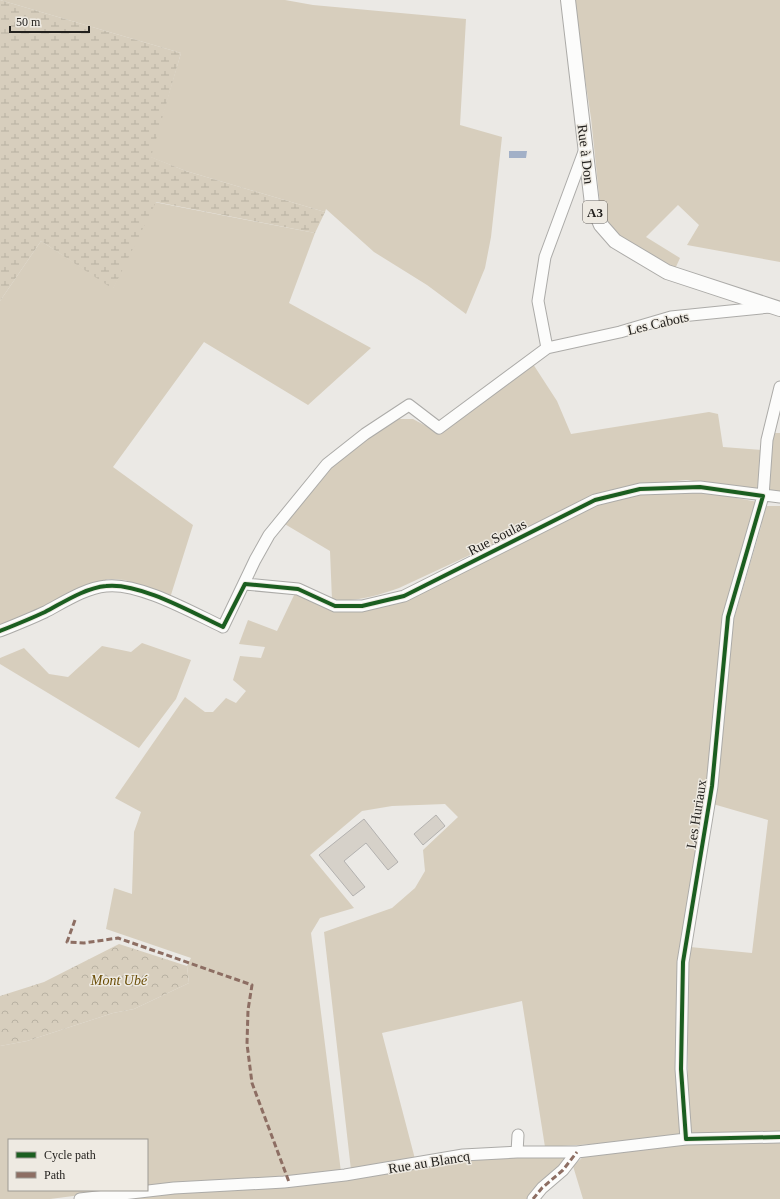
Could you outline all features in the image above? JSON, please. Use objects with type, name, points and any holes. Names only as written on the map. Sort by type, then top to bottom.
[{"type":"main road","name":"Rue à Don","points":[[568,0],[592,204],[601,225],[616,241],[668,272],[775,308]]},
{"type":"street","points":[[0,631],[29,619],[84,592],[107,586],[130,588],[153,595],[223,627],[255,560],[269,535],[327,464],[365,434],[409,405],[439,428],[547,348],[538,301],[545,257],[585,149]]},
{"type":"street","name":"Les Cabots","points":[[547,348],[620,332],[671,317],[775,308]]},
{"type":"street","name":"Les Huriaux","points":[[686,1139],[682,1069],[683,962],[712,786],[728,617],[763,496],[767,440],[780,387]]},
{"type":"street","name":"Rue Soulas","points":[[244,584],[298,589],[335,606],[362,606],[404,596],[595,500],[640,489],[700,487],[780,497]]},
{"type":"street","points":[[517,1152],[518,1136]]},
{"type":"street","name":"Rue au Blancq","points":[[80,1199],[174,1188],[284,1182],[345,1175],[463,1155],[517,1152],[577,1152],[686,1139],[780,1137]]},
{"type":"street","points":[[533,1199],[542,1188],[563,1170],[577,1152]]},
{"type":"green space","points":[[0,0],[285,0],[313,5],[466,19],[460,125],[502,137],[491,237],[485,268],[466,314],[427,285],[374,252],[326,209],[325,212],[186,171],[150,157],[181,53]]},
{"type":"green space","points":[[0,0],[181,53],[151,157],[186,171],[325,212],[315,233],[156,202],[113,289],[41,241],[0,301]]},
{"type":"green space","points":[[573,0],[780,0],[780,262],[687,245],[699,225],[678,205],[646,237],[680,258],[675,269],[630,244],[612,230],[600,204],[591,118]]},
{"type":"green space","points":[[154,202],[315,233],[289,303],[371,348],[308,405],[204,342],[113,467],[193,525],[170,598],[125,580],[108,579],[0,626],[0,301],[41,241],[113,288]]},
{"type":"green space","points":[[533,364],[557,401],[571,434],[709,412],[718,414],[723,447],[762,450],[757,491],[687,480],[645,484],[599,495],[399,588],[366,598],[332,600],[330,551],[283,523],[332,466],[365,440],[399,419],[413,419],[439,433]]},
{"type":"green space","points":[[772,433],[780,433],[780,493],[768,492]]},
{"type":"green space","points":[[699,491],[758,502],[724,617],[708,783],[679,977],[682,1135],[611,1143],[545,1147],[522,1001],[382,1033],[415,1159],[351,1170],[324,932],[392,908],[415,888],[425,871],[423,850],[458,817],[445,804],[392,806],[362,811],[310,855],[354,908],[320,918],[311,933],[341,1172],[283,1179],[148,1187],[148,1139],[8,1139],[8,1191],[112,1191],[50,1199],[0,1199],[0,1046],[27,1041],[113,1013],[134,1009],[189,983],[187,966],[191,958],[106,929],[114,888],[132,894],[134,832],[141,812],[115,798],[185,697],[205,712],[213,712],[226,698],[236,703],[246,691],[233,680],[240,656],[261,658],[265,647],[239,644],[248,620],[277,631],[296,591],[362,610],[601,503],[643,493]]},
{"type":"green space","points":[[765,506],[780,506],[780,1133],[692,1134],[688,1127],[688,964],[690,947],[752,953],[768,820],[713,804],[730,632],[761,527]]},
{"type":"green space","points":[[142,643],[191,660],[176,699],[139,748],[0,664],[0,658],[24,648],[49,674],[68,677],[102,646],[131,652]]},
{"type":"green space","name":"Mont Ubé","points":[[119,944],[187,966],[189,983],[134,1009],[113,1013],[27,1041],[0,1046],[0,996],[44,982]]},
{"type":"green space","points":[[780,1141],[780,1199],[583,1199],[573,1166],[584,1156],[688,1143]]},
{"type":"green space","points":[[568,1157],[567,1162],[528,1199],[127,1199],[173,1193],[298,1186],[434,1165],[496,1158]]},
{"type":"water","points":[[509,151],[527,151],[526,158],[509,158]]},
{"type":"building","points":[[436,815],[445,826],[423,845],[414,834]]},
{"type":"building","points":[[364,819],[398,862],[388,870],[366,843],[344,861],[365,887],[353,896],[319,855]]},
{"type":"marked path","points":[[75,920],[67,942],[84,943],[118,938],[252,985],[248,1010],[247,1044],[252,1083],[289,1182]]},
{"type":"marked path","points":[[533,1199],[542,1188],[563,1170],[577,1152]]},
{"type":"cycle path","points":[[0,631],[45,612],[82,592],[106,586],[119,586],[150,594],[223,627],[245,584],[298,589],[335,606],[362,606],[404,596],[595,500],[640,489],[700,487],[763,496],[728,617],[712,786],[683,962],[681,1069],[686,1139],[780,1137]]}]
